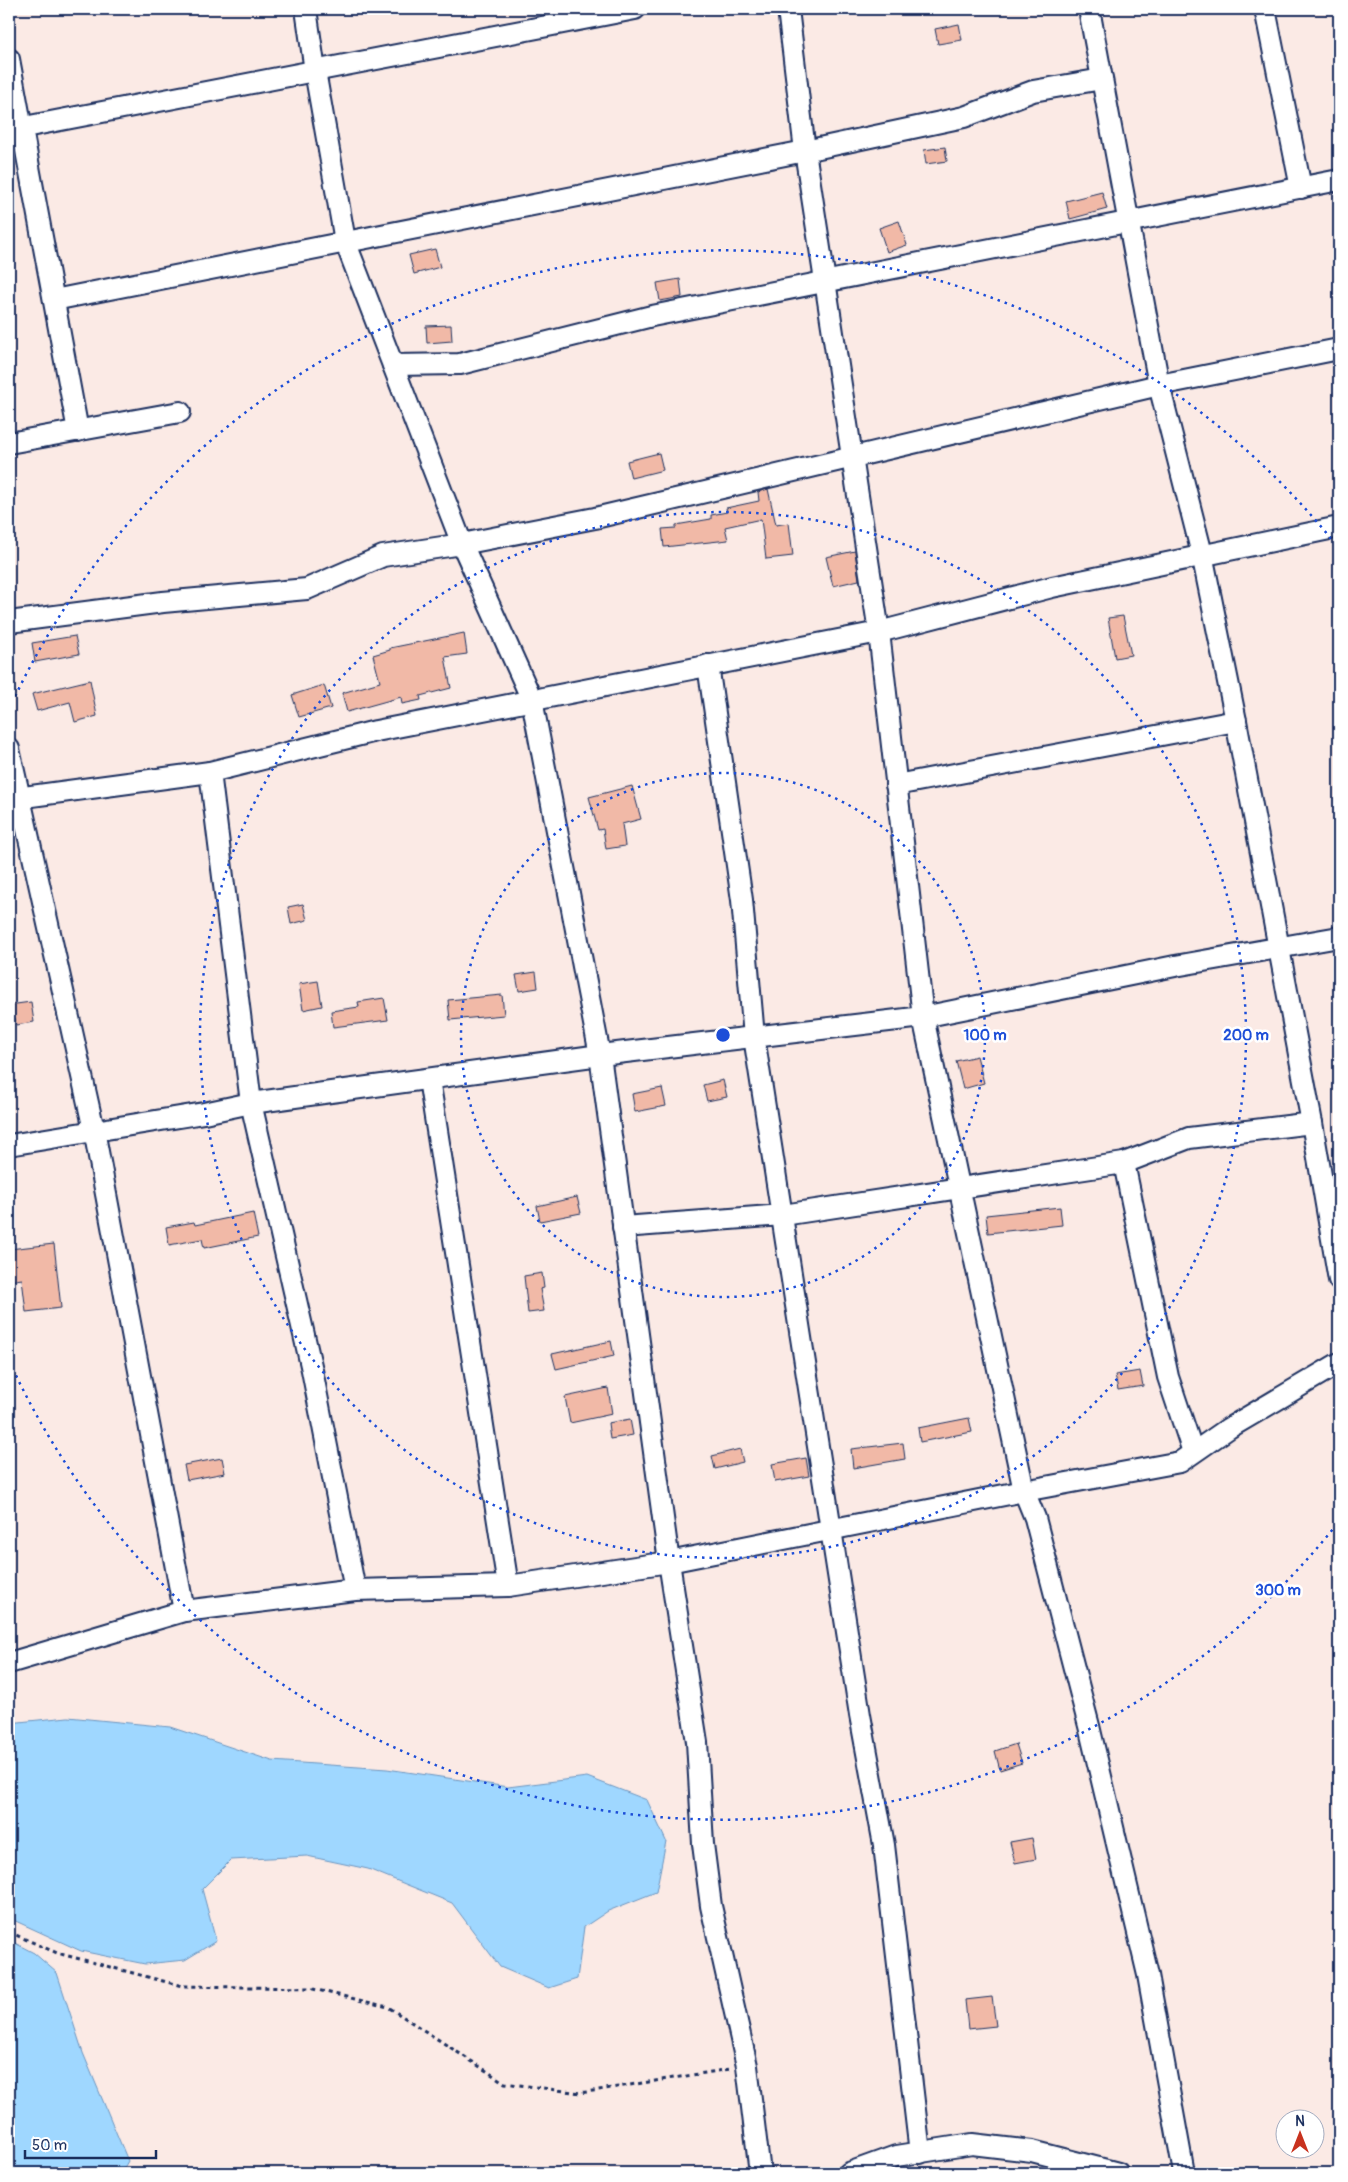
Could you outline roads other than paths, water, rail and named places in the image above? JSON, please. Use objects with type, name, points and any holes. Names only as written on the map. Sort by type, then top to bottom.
[{"type":"street","points":[[306,9],[345,241],[462,544],[532,700],[600,1055],[669,1562],[696,1742],[703,1844],[711,1906],[747,2066],[760,2173]]},
{"type":"street","points":[[15,129],[635,9]]},
{"type":"street","points":[[788,9],[805,151],[879,632],[924,1017],[1024,1491],[1035,1518],[1087,1717],[1148,1975],[1184,2173]]},
{"type":"street","points":[[1089,9],[1160,385],[1202,554],[1236,721],[1312,1123],[1339,1280]]},
{"type":"street","points":[[1265,9],[1301,188]]},
{"type":"street","points":[[9,58],[15,129],[54,300],[78,430]]},
{"type":"street","points":[[54,300],[805,151],[964,117],[1033,91],[1102,79]]},
{"type":"street","points":[[393,365],[460,364],[652,316],[1339,180]]},
{"type":"street","points":[[9,622],[163,602],[307,590],[383,556],[462,544],[595,518],[853,455],[1160,385],[1339,349]]},
{"type":"street","points":[[9,443],[180,412]]},
{"type":"street","points":[[14,798],[210,772],[376,730],[879,632],[1052,587],[1202,554],[1339,527]]},
{"type":"street","points":[[708,665],[742,900],[754,1037],[833,1529],[860,1715],[884,1845],[920,2153]]},
{"type":"street","points":[[896,785],[1236,721]]},
{"type":"street","points":[[9,749],[14,798],[94,1130],[184,1611]]},
{"type":"street","points":[[210,772],[251,1103],[312,1370],[355,1590]]},
{"type":"street","points":[[9,1145],[204,1113],[251,1103],[600,1055],[924,1017],[1278,946],[1339,937]]},
{"type":"street","points":[[429,1079],[508,1586]]},
{"type":"street","points":[[623,1227],[783,1215],[1124,1163],[1189,1138],[1312,1123]]},
{"type":"street","points":[[1124,1163],[1168,1377],[1194,1452]]},
{"type":"street","points":[[9,1663],[184,1611],[355,1590],[508,1586],[669,1562],[1180,1462],[1229,1428],[1339,1363]]},
{"type":"street","points":[[849,2173],[896,2156],[972,2144],[1032,2151],[1118,2173]]},
{"type":"water","points":[[68,1717],[170,1727],[272,1761],[387,1769],[508,1787],[587,1777],[647,1800],[666,1841],[656,1892],[608,1911],[584,1927],[577,1979],[549,1988],[500,1967],[452,1903],[368,1869],[307,1856],[231,1860],[202,1889],[216,1941],[185,1960],[145,1964],[81,1951],[9,1918],[9,1723]]},
{"type":"water","points":[[9,1940],[34,1953],[57,1973],[83,2053],[128,2161],[121,2173],[9,2173]]}]
